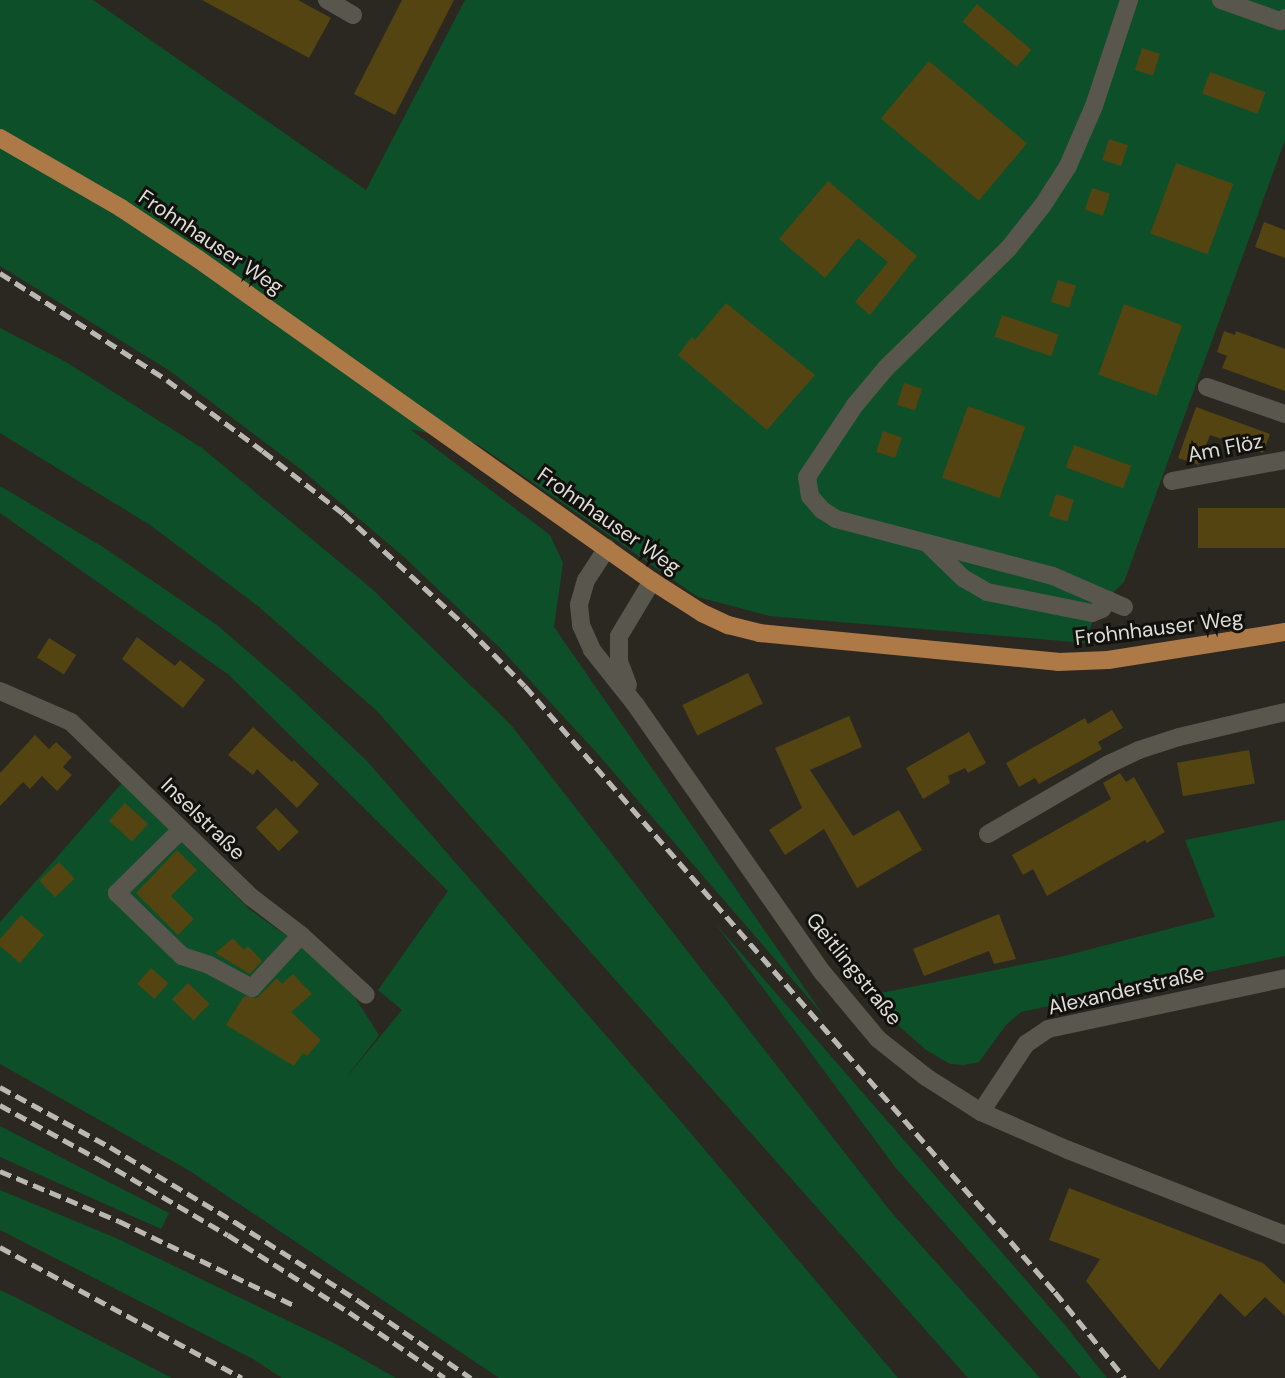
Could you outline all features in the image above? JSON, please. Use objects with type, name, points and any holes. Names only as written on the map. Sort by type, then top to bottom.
[{"type":"main road","name":"Frohnhauser Weg","points":[[0,138],[121,208],[198,259],[652,581],[702,613],[728,625],[759,633],[1058,662],[1108,660],[1285,633]]},
{"type":"street","points":[[327,0],[353,15]]},
{"type":"street","points":[[927,543],[963,578],[987,592],[1092,613],[1116,603],[1053,576],[836,519],[822,510],[810,496],[807,477],[855,405],[886,368],[1008,249],[1043,205],[1068,166],[1094,106],[1129,0]]},
{"type":"street","points":[[1221,0],[1280,21],[1285,18]]},
{"type":"street","name":"Am Flöz","points":[[1207,387],[1285,414]]},
{"type":"street","name":"Am Flöz","points":[[1172,481],[1285,460]]},
{"type":"street","name":"Geitlingstraße","points":[[606,548],[586,580],[579,605],[581,625],[592,650],[635,704],[823,973],[878,1039],[926,1077],[981,1113],[1079,1155],[1285,1235]]},
{"type":"street","name":"Geitlingstraße","points":[[635,704],[619,662],[619,636],[652,581]]},
{"type":"street","name":"Inselstraße","points":[[0,691],[71,722],[251,897],[301,935],[366,994]]},
{"type":"street","points":[[988,834],[1107,765],[1139,750],[1179,737],[1285,712]]},
{"type":"street","points":[[181,830],[117,893],[182,956],[209,965],[252,988],[301,935]]},
{"type":"street","name":"Alexanderstraße","points":[[981,1113],[1026,1044],[1048,1029],[1285,978]]},
{"type":"green space","points":[[0,0],[93,0],[366,190],[465,0],[1285,0],[1285,140],[1124,582],[1098,607],[1085,643],[770,616],[698,597],[477,444],[410,429],[550,535],[563,563],[554,627],[824,1016],[596,752],[502,650],[404,557],[303,471],[170,371],[0,266]]},
{"type":"green space","points":[[0,328],[66,362],[202,448],[372,589],[511,725],[891,1212],[1040,1378],[968,1378],[377,711],[259,607],[150,525],[0,433]]},
{"type":"green space","points":[[0,486],[103,547],[217,625],[292,690],[367,761],[683,1124],[898,1378],[499,1378],[190,1171],[0,1064],[0,922],[122,783],[249,909],[308,951],[354,996],[379,1035],[346,1078],[402,1010],[378,990],[448,891],[229,675],[0,513]]},
{"type":"green space","points":[[1285,820],[1285,956],[1021,1012],[1006,1025],[979,1062],[964,1065],[950,1064],[926,1050],[900,1027],[871,995],[1060,957],[1215,917],[1185,840]]},
{"type":"green space","points":[[715,923],[1065,1325],[1107,1378],[1081,1378],[895,1167]]},
{"type":"green space","points":[[0,1126],[169,1213],[161,1229],[0,1157]]},
{"type":"green space","points":[[0,1190],[116,1238],[334,1343],[396,1378],[282,1378],[253,1359],[0,1230]]},
{"type":"green space","points":[[0,1290],[17,1298],[172,1378],[0,1378]]},
{"type":"building","points":[[202,0],[298,0],[331,18],[309,58]]},
{"type":"building","points":[[402,0],[454,0],[395,115],[354,94]]},
{"type":"building","points":[[977,4],[1031,50],[1017,67],[962,22]]},
{"type":"building","points":[[1142,48],[1160,54],[1153,76],[1135,70]]},
{"type":"building","points":[[929,61],[1027,143],[979,201],[881,118]]},
{"type":"building","points":[[1210,72],[1265,92],[1258,114],[1202,94]]},
{"type":"building","points":[[1109,139],[1128,145],[1121,166],[1102,160]]},
{"type":"building","points":[[1176,163],[1233,184],[1208,254],[1150,233]]},
{"type":"building","points":[[828,181],[917,256],[870,315],[855,302],[888,262],[858,238],[825,278],[779,239]]},
{"type":"building","points":[[1092,188],[1110,194],[1103,216],[1085,210]]},
{"type":"building","points":[[1264,222],[1285,230],[1285,258],[1255,247]]},
{"type":"building","points":[[1058,280],[1076,286],[1069,308],[1051,302]]},
{"type":"building","points":[[726,303],[815,375],[767,430],[678,355],[692,337],[695,340]]},
{"type":"building","points":[[1124,304],[1182,325],[1157,396],[1098,374]]},
{"type":"building","points":[[1002,315],[1059,335],[1051,356],[995,337]]},
{"type":"building","points":[[1224,331],[1235,335],[1236,331],[1285,349],[1285,391],[1222,368],[1227,356],[1217,352]]},
{"type":"building","points":[[904,383],[922,389],[915,411],[897,405]]},
{"type":"building","points":[[968,406],[1025,427],[999,498],[942,477]]},
{"type":"building","points":[[1196,407],[1270,434],[1263,453],[1210,435],[1199,465],[1178,458]]},
{"type":"building","points":[[883,431],[902,437],[895,458],[876,452]]},
{"type":"building","points":[[1074,445],[1131,466],[1123,488],[1066,468]]},
{"type":"building","points":[[1056,494],[1074,500],[1067,522],[1049,516]]},
{"type":"building","points":[[1198,508],[1285,508],[1285,548],[1198,548]]},
{"type":"building","points":[[137,637],[175,666],[180,660],[205,680],[183,708],[122,659]]},
{"type":"building","points":[[49,638],[76,655],[64,674],[37,658]]},
{"type":"building","points":[[748,673],[763,704],[697,736],[682,705]]},
{"type":"building","points":[[1112,710],[1123,728],[1098,742],[1102,749],[1039,784],[1035,778],[1019,787],[1006,763],[1085,718],[1088,724]]},
{"type":"building","points":[[849,716],[862,747],[810,770],[853,836],[899,810],[922,850],[857,888],[824,829],[785,855],[769,830],[802,808],[775,748]]},
{"type":"building","points":[[253,727],[292,762],[294,760],[319,784],[297,808],[257,769],[253,775],[228,755]]},
{"type":"building","points":[[969,732],[986,763],[968,773],[965,768],[948,776],[950,783],[923,799],[906,768]]},
{"type":"building","points":[[35,735],[49,749],[56,742],[72,757],[63,767],[72,775],[57,791],[42,776],[30,789],[23,782],[0,806],[0,773]]},
{"type":"building","points":[[1249,750],[1255,783],[1183,796],[1177,763]]},
{"type":"building","points":[[1120,773],[1126,782],[1134,777],[1165,832],[1147,843],[1145,840],[1047,896],[1033,869],[1023,875],[1012,855],[1111,799],[1103,783]]},
{"type":"building","points":[[125,803],[148,824],[132,842],[109,821]]},
{"type":"building","points":[[276,808],[299,832],[279,851],[256,827]]},
{"type":"building","points":[[177,850],[197,870],[171,896],[194,919],[178,935],[136,893]]},
{"type":"building","points":[[59,862],[75,879],[55,897],[39,880]]},
{"type":"building","points":[[999,914],[1016,959],[994,964],[989,951],[924,976],[913,949]]},
{"type":"building","points":[[21,915],[44,935],[20,963],[0,946],[0,939]]},
{"type":"building","points":[[233,938],[244,950],[248,946],[262,961],[250,974],[215,953]]},
{"type":"building","points":[[151,968],[168,983],[155,999],[137,984]]},
{"type":"building","points":[[293,974],[312,994],[291,1012],[321,1040],[307,1056],[303,1053],[294,1066],[226,1025],[244,996],[257,998],[277,978],[282,984]]},
{"type":"building","points":[[188,983],[210,1004],[194,1020],[172,1000]]},
{"type":"building","points":[[1069,1188],[1263,1263],[1285,1284],[1285,1316],[1265,1297],[1245,1317],[1220,1293],[1159,1370],[1086,1281],[1100,1259],[1049,1240]]},
{"type":"railway","points":[[0,273],[167,380],[263,451],[344,514],[468,628],[525,686],[1055,1292],[1125,1378]]},
{"type":"railway","points":[[0,1087],[110,1147],[235,1222],[359,1301],[471,1378]]},
{"type":"railway","points":[[0,1105],[228,1235],[349,1312],[445,1378]]},
{"type":"railway","points":[[0,1171],[119,1221],[296,1306]]},
{"type":"railway","points":[[0,1247],[242,1378]]}]
